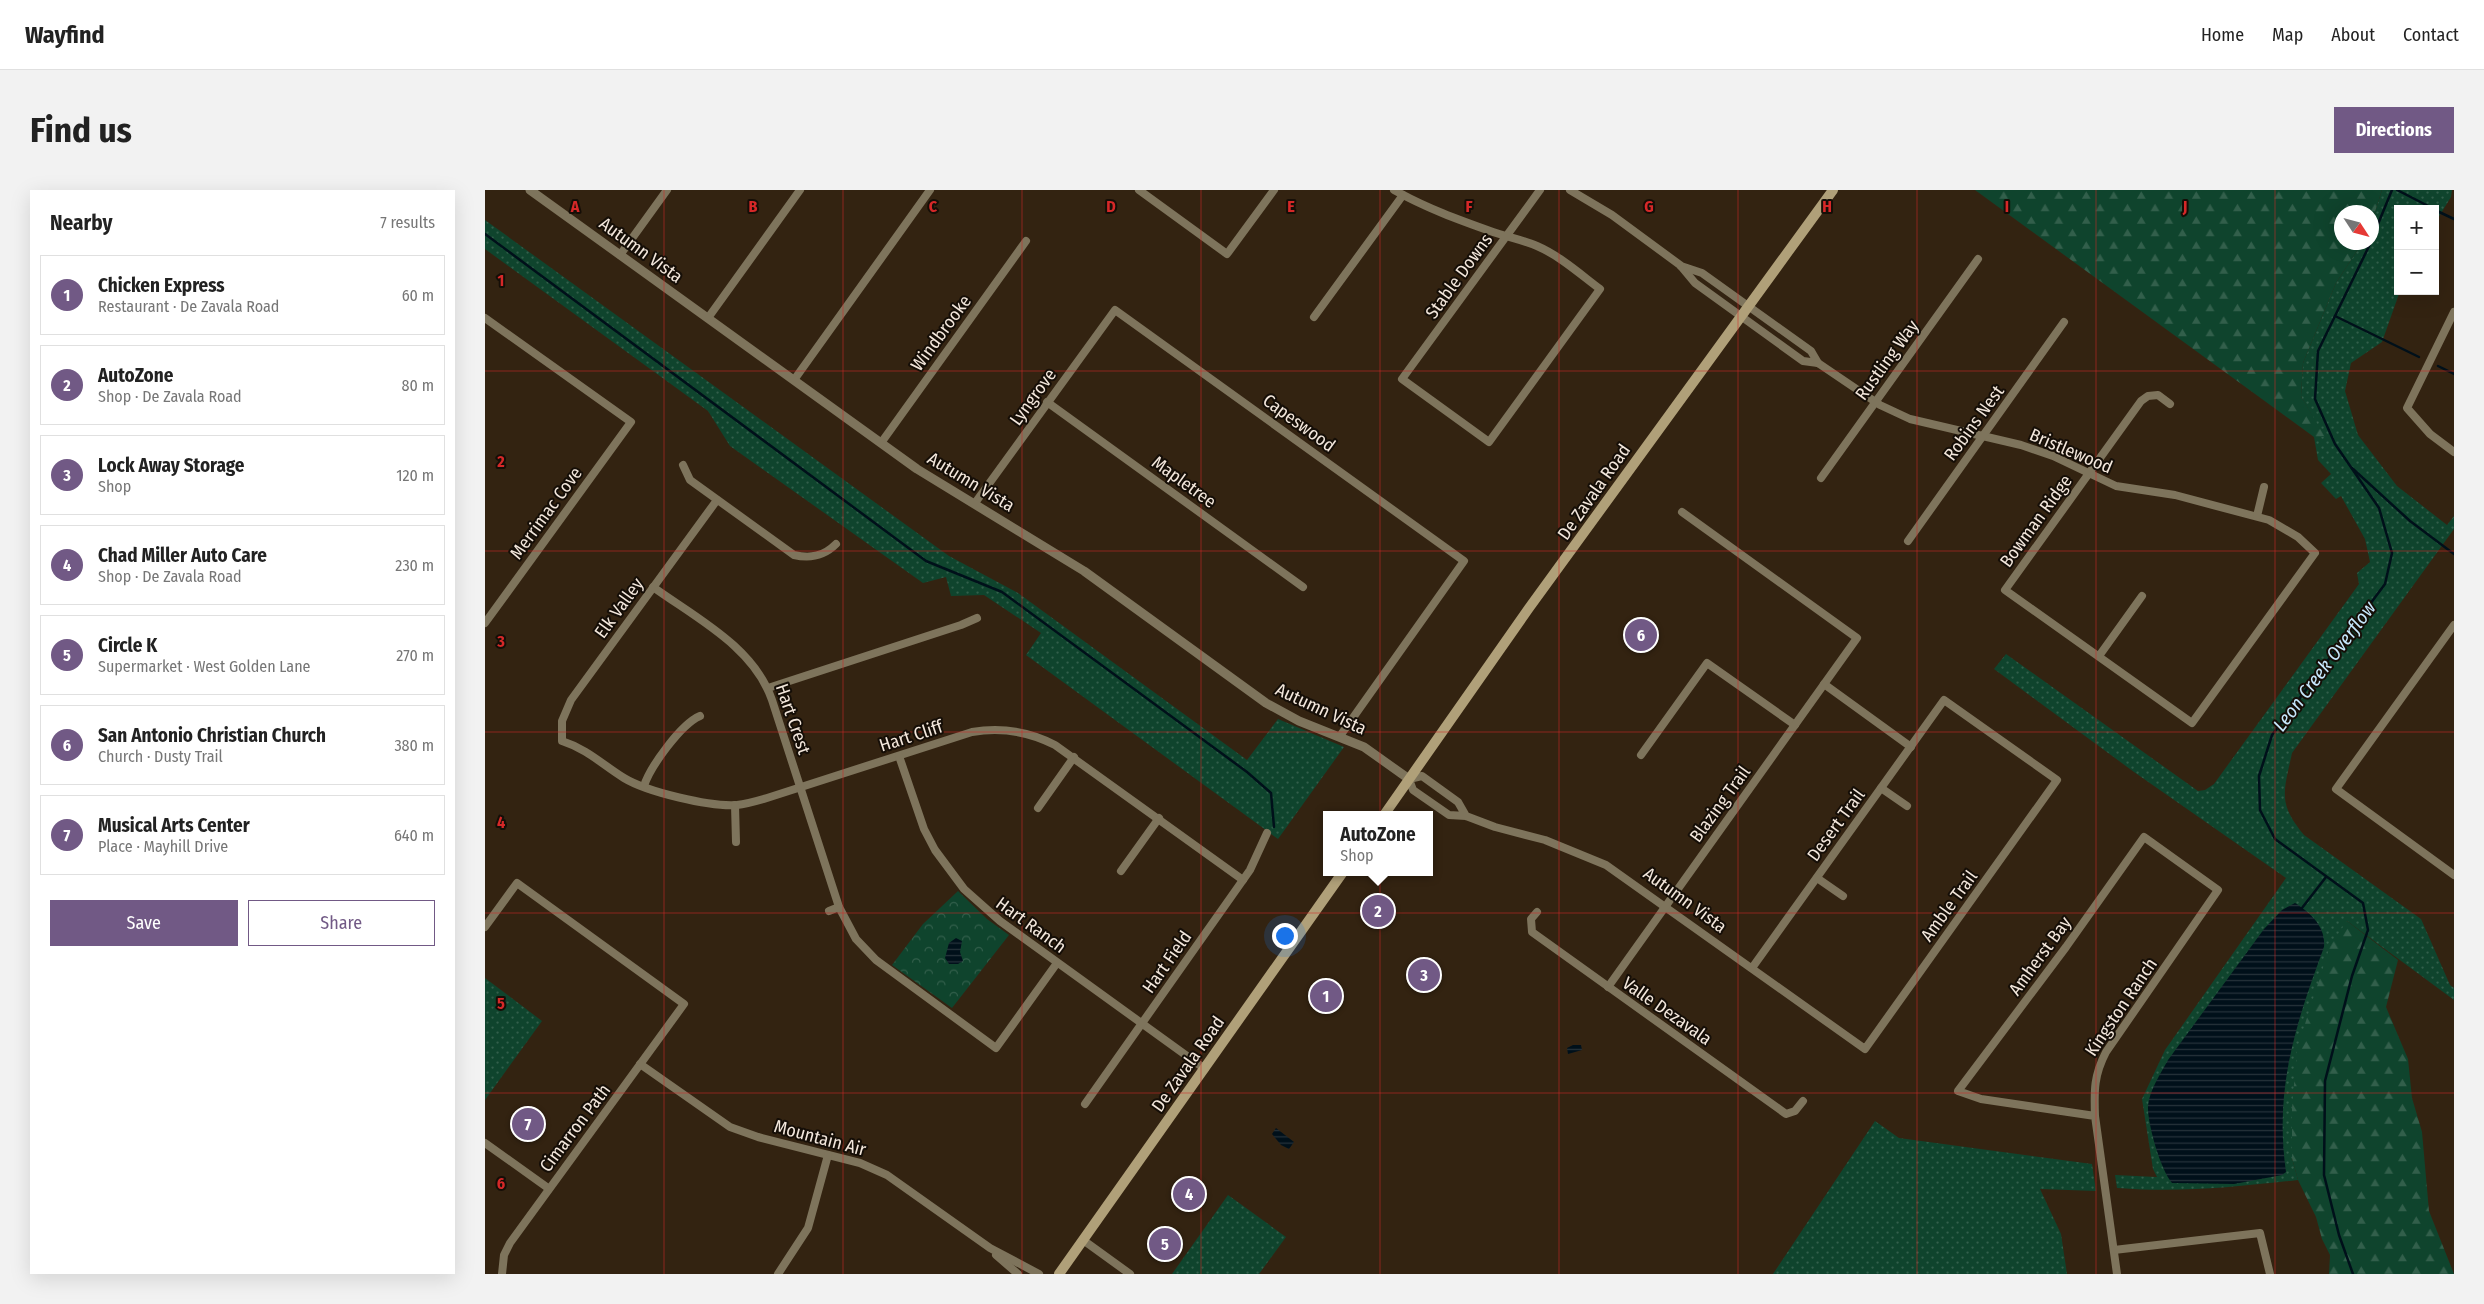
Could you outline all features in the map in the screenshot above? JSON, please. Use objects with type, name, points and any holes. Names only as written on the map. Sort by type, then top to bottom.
[{"type":"main road","name":"De Zavala Road","points":[[1387,811],[1529,608],[1833,190]]},
{"type":"main road","name":"De Zavala Road","points":[[1059,1274],[1340,876]]},
{"type":"street","points":[[620,255],[667,190]]},
{"type":"street","points":[[708,318],[800,190]]},
{"type":"street","points":[[794,380],[930,190]]},
{"type":"street","points":[[1139,190],[1227,254],[1274,190]]},
{"type":"street","points":[[1394,190],[1431,210],[1506,236]]},
{"type":"street","name":"Stable Downs","points":[[1506,236],[1548,252],[1600,289],[1489,442],[1402,379],[1506,236],[1540,190]]},
{"type":"street","points":[[1570,190],[1612,215],[1679,265]]},
{"type":"street","name":"Autumn Vista","points":[[532,191],[917,469],[1084,571],[1282,713],[1364,747],[1409,778],[1413,790],[1449,815],[1466,816],[1590,857],[1622,875],[1865,1049]]},
{"type":"street","points":[[1314,317],[1403,195]]},
{"type":"street","name":"Windbrooke","points":[[881,443],[1026,241]]},
{"type":"street","name":"Rustling Way","points":[[1821,478],[1977,259]]},
{"type":"street","name":"Bristlewood","points":[[1679,265],[1702,273],[1811,350],[1818,363]]},
{"type":"street","name":"Bristlewood","points":[[1679,265],[1695,283],[1803,361],[1818,363],[1875,402],[1910,419],[2021,445],[2053,456],[2127,489],[2175,495],[2257,516],[2289,530],[2315,553],[2192,723],[2099,656]]},
{"type":"street","name":"Lyngrove","points":[[975,503],[1115,310]]},
{"type":"street","name":"Capeswood","points":[[1115,310],[1464,561],[1340,736]]},
{"type":"street","points":[[2454,312],[2407,408],[2430,434],[2454,452]]},
{"type":"street","name":"Merrimac Cove","points":[[485,318],[631,422],[485,623]]},
{"type":"street","name":"Robins Nest","points":[[1908,540],[2064,322]]},
{"type":"street","name":"Bowman Ridge","points":[[2099,656],[2005,590],[2141,401],[2148,396],[2158,394],[2170,404]]},
{"type":"street","name":"Mapletree","points":[[1047,402],[1303,587]]},
{"type":"street","points":[[683,465],[690,480],[794,555],[811,558],[821,555],[836,544]]},
{"type":"street","points":[[2257,516],[2264,487]]},
{"type":"street","name":"Elk Valley","points":[[561,741],[562,722],[571,700],[717,500]]},
{"type":"street","name":"Blazing Trail","points":[[1608,987],[1857,638],[1682,512]]},
{"type":"street","name":"Hart Crest","points":[[653,587],[739,650],[750,660],[768,688],[839,907],[856,939],[876,960],[996,1048],[1057,963]]},
{"type":"street","points":[[2099,656],[2142,596]]},
{"type":"street","points":[[768,688],[961,625],[977,618]]},
{"type":"street","points":[[2454,625],[2336,789],[2454,875]]},
{"type":"street","points":[[1641,755],[1707,662],[1795,725]]},
{"type":"street","points":[[1823,684],[1911,747]]},
{"type":"street","name":"Desert Trail","points":[[1753,968],[1944,700],[2057,780]]},
{"type":"street","points":[[644,786],[649,774],[686,724],[700,716]]},
{"type":"street","name":"Hart Cliff","points":[[561,741],[588,752],[624,778],[644,786],[690,800],[716,805],[735,805],[800,788],[961,735],[997,729],[1033,735],[1055,745],[1074,758],[1243,880]]},
{"type":"street","name":"Hart Ranch","points":[[899,756],[924,828],[948,870],[981,906],[1141,1024],[1205,1068]]},
{"type":"street","points":[[1038,808],[1074,758]]},
{"type":"street","name":"Autumn Vista","points":[[1409,778],[1422,776],[1458,802],[1466,816]]},
{"type":"street","name":"Amble Trail","points":[[1865,1049],[2057,780]]},
{"type":"street","points":[[1881,788],[1907,806]]},
{"type":"street","points":[[735,805],[736,842]]},
{"type":"street","points":[[1121,871],[1159,818]]},
{"type":"street","name":"Hart Field","points":[[1085,1104],[1243,880],[1267,833]]},
{"type":"street","name":"Amherst Bay","points":[[2095,1116],[1981,1099],[1959,1091],[2066,947],[2144,837],[2218,890]]},
{"type":"street","points":[[1817,878],[1843,896]]},
{"type":"street","name":"Cimarron Path","points":[[485,927],[517,883],[684,1004],[548,1188],[510,1243],[504,1255],[502,1274]]},
{"type":"street","name":"Kingston Ranch","points":[[2117,1274],[2095,1116],[2094,1092],[2097,1070],[2106,1052],[2218,890]]},
{"type":"street","points":[[829,911],[839,907]]},
{"type":"street","name":"Valle Dezavala","points":[[1537,912],[1531,920],[1532,932],[1786,1114],[1795,1111],[1803,1101]]},
{"type":"street","name":"Mountain Air","points":[[640,1064],[730,1127],[758,1137],[860,1163],[887,1175],[989,1248],[1018,1274]]},
{"type":"street","points":[[485,1143],[548,1188]]},
{"type":"street","points":[[778,1274],[809,1228],[828,1155]]},
{"type":"street","points":[[2114,1250],[2260,1233],[2270,1274]]},
{"type":"street","points":[[1083,1240],[1130,1274]]},
{"type":"street","name":"Mountain Air","points":[[989,1248],[1039,1274]]},
{"type":"green space","points":[[1975,190],[2382,190],[2377,205],[2334,205],[2334,250],[2357,250],[2336,283],[2303,363],[2301,396],[2325,437],[2314,437]]},
{"type":"green space","points":[[2382,190],[2452,190],[2451,197],[2439,216],[2439,205],[2394,205],[2394,295],[2399,295],[2382,342],[2351,363],[2345,391],[2358,435],[2397,486],[2447,525],[2454,516],[2454,529],[2292,753],[2285,796],[2290,814],[2304,835],[2421,919],[2450,985],[2454,988],[2454,1000],[2347,921],[2292,1108],[2292,1158],[2298,1180],[2186,1190],[2117,1188],[2115,1175],[2157,1177],[2153,1169],[2142,1099],[2165,1050],[2286,878],[2134,772],[1994,669],[2006,654],[2198,791],[2205,790],[2214,784],[2359,584],[2357,573],[2370,562],[2365,539],[2341,496],[2336,499],[2321,483],[2331,474],[2318,460],[2314,437],[2324,437],[2301,396],[2303,363],[2336,283],[2357,250],[2379,250],[2379,205],[2377,205]]},
{"type":"green space","points":[[485,220],[949,556],[1018,593],[1247,760],[1278,719],[1344,747],[1278,839],[1026,655],[1041,633],[984,595],[951,596],[946,577],[923,583],[730,446],[708,411],[485,249]]},
{"type":"green space","points":[[958,891],[987,919],[1009,935],[952,1008],[892,965],[923,924]]},
{"type":"green space","points":[[2347,921],[2398,960],[2386,1007],[2408,1059],[2412,1098],[2422,1132],[2429,1211],[2454,1274],[2329,1274],[2330,1255],[2322,1239],[2316,1217],[2298,1180],[2292,1158],[2292,1108],[2297,1049],[2330,946]]},
{"type":"green space","points":[[485,978],[542,1021],[485,1100]]},
{"type":"green space","points":[[1875,1121],[1899,1138],[2092,1164],[2096,1191],[2040,1189],[2061,1234],[2067,1274],[1773,1274]]},
{"type":"green space","points":[[1228,1195],[1286,1237],[1259,1274],[1172,1274]]},
{"type":"water","points":[[2295,903],[2307,911],[2320,927],[2323,933],[2324,947],[2297,1029],[2285,1084],[2283,1141],[2286,1172],[2282,1175],[2234,1184],[2172,1183],[2159,1158],[2148,1114],[2149,1100],[2153,1088],[2168,1060],[2264,929],[2282,910]]},
{"type":"water","points":[[956,938],[962,941],[960,952],[963,961],[958,964],[949,964],[945,958],[949,943]]},
{"type":"water","points":[[1573,1045],[1581,1045],[1582,1050],[1568,1054],[1567,1048]]},
{"type":"water","points":[[1276,1128],[1294,1142],[1289,1149],[1281,1145],[1272,1134]]},
{"type":"waterway","name":"Leon Creek Overflow","points":[[2379,222],[2392,190]]},
{"type":"waterway","points":[[2397,190],[2426,205]]},
{"type":"waterway","points":[[2439,212],[2454,219]]},
{"type":"waterway","points":[[485,234],[926,561],[1002,592],[1247,772],[1271,793],[1274,827]]},
{"type":"waterway","name":"Leon Creek Overflow","points":[[2353,1274],[2339,1235],[2324,1175],[2325,1081],[2352,976],[2368,930],[2363,903],[2275,839],[2260,810],[2259,776],[2272,735],[2385,584],[2392,553],[2379,508],[2335,444],[2315,399],[2318,351],[2367,250]]},
{"type":"waterway","points":[[2335,316],[2419,357]]},
{"type":"waterway","points":[[2438,366],[2454,374]]},
{"type":"waterway","points":[[2352,468],[2410,521],[2454,554]]},
{"type":"waterway","points":[[2302,908],[2326,877]]},
{"type":"place","name":"San Antonio Christian Church","points":[[1641,635]]},
{"type":"place","name":"AutoZone","points":[[1378,911]]},
{"type":"place","name":"Lock Away Storage","points":[[1424,975]]},
{"type":"place","name":"Chicken Express","points":[[1326,996]]},
{"type":"place","name":"Musical Arts Center","points":[[528,1124]]},
{"type":"place","name":"Chad Miller Auto Care","points":[[1189,1194]]},
{"type":"place","name":"Circle K","points":[[1165,1244]]}]
